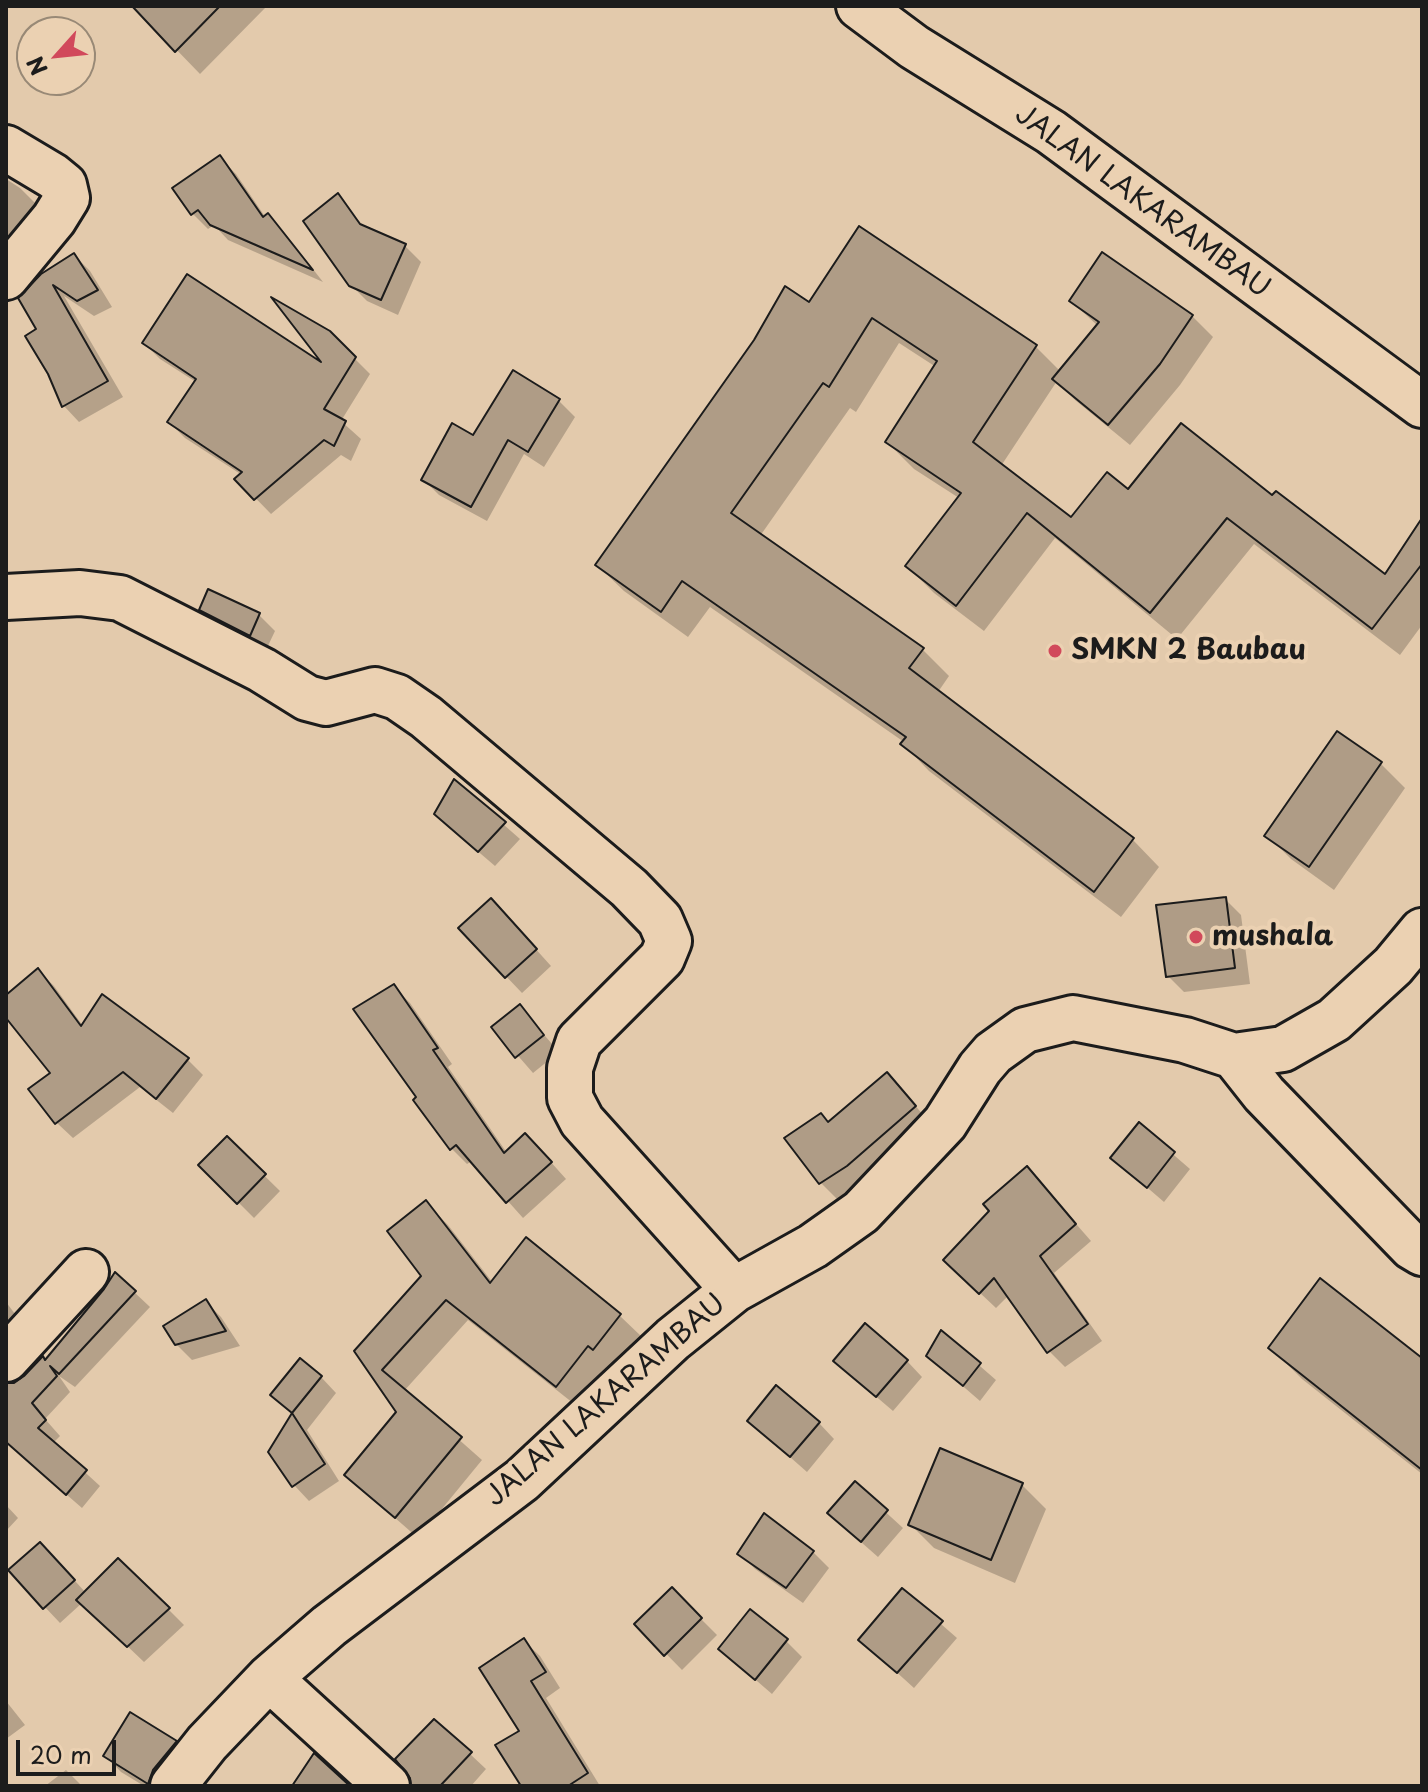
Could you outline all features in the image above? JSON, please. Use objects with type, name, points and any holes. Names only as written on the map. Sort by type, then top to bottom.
[{"type":"street","name":"JALAN LAKARAMBAU","points":[[859,6],[914,47],[1051,132],[1422,405]]},
{"type":"street","points":[[6,148],[64,185],[67,198],[54,219],[6,277]]},
{"type":"street","points":[[6,597],[80,593],[120,598],[262,670],[307,698],[326,703],[375,690],[397,697],[426,717],[629,888],[660,920],[669,941],[662,958],[579,1041],[570,1068],[570,1098],[582,1121],[734,1290]]},
{"type":"street","name":"JALAN LAKARAMBAU","points":[[173,1786],[207,1743],[269,1678],[329,1626],[522,1480],[673,1339],[734,1290],[813,1246],[861,1212],[945,1123],[993,1053],[1025,1030],[1073,1018],[1185,1040],[1234,1056],[1283,1049],[1334,1020],[1393,966],[1422,931]]},
{"type":"street","points":[[1234,1056],[1264,1094],[1412,1247],[1422,1253]]},
{"type":"street","points":[[6,1359],[86,1272]]},
{"type":"street","points":[[269,1678],[387,1786]]},
{"type":"building","points":[[132,6],[220,6],[175,52]]},
{"type":"building","points":[[220,155],[263,217],[268,213],[313,270],[210,225],[198,210],[191,215],[172,188]]},
{"type":"building","points":[[338,193],[360,224],[406,244],[381,300],[349,286],[303,221]]},
{"type":"building","points":[[859,226],[1037,345],[973,442],[1071,517],[1107,472],[1128,489],[1181,423],[1272,495],[1276,491],[1385,574],[1422,518],[1422,564],[1372,629],[1227,518],[1150,613],[1027,513],[956,606],[905,566],[961,493],[885,442],[937,361],[872,318],[829,387],[823,383],[731,513],[924,648],[909,668],[1134,838],[1094,892],[900,744],[906,737],[682,581],[661,612],[595,565],[754,340],[785,286],[809,302]]},
{"type":"building","points":[[1102,252],[1193,315],[1160,364],[1108,425],[1052,379],[1099,322],[1069,301]]},
{"type":"building","points":[[74,253],[98,290],[77,301],[53,285],[108,381],[62,407],[48,374],[25,336],[36,329],[18,298],[41,274]]},
{"type":"building","points":[[187,274],[321,362],[271,297],[330,331],[356,357],[324,409],[346,421],[334,446],[324,440],[254,500],[234,479],[242,472],[167,422],[196,379],[142,343]]},
{"type":"building","points":[[513,370],[560,399],[528,452],[508,440],[471,507],[421,480],[452,423],[473,435]]},
{"type":"building","points":[[208,589],[260,613],[250,636],[199,610]]},
{"type":"building","points":[[1337,731],[1382,762],[1309,867],[1264,836]]},
{"type":"building","points":[[454,779],[506,822],[478,852],[434,814]]},
{"type":"building","name":"mushala","points":[[1226,897],[1235,968],[1166,977],[1156,905]]},
{"type":"building","points":[[491,898],[537,949],[505,978],[458,928]]},
{"type":"building","points":[[38,968],[81,1026],[102,994],[189,1058],[156,1099],[123,1072],[55,1124],[28,1089],[50,1073],[6,1018],[6,995]]},
{"type":"building","points":[[394,984],[438,1048],[433,1050],[504,1153],[525,1133],[552,1162],[506,1203],[456,1145],[450,1150],[353,1009]]},
{"type":"building","points":[[520,1004],[544,1035],[515,1058],[491,1027]]},
{"type":"building","points":[[887,1072],[916,1106],[847,1166],[819,1184],[784,1138],[821,1113],[828,1122]]},
{"type":"building","points":[[1139,1122],[1175,1152],[1147,1188],[1110,1158]]},
{"type":"building","points":[[227,1136],[266,1174],[237,1204],[198,1165]]},
{"type":"building","points":[[1027,1166],[1076,1224],[1040,1256],[1088,1324],[1047,1353],[994,1278],[979,1294],[943,1260],[989,1211],[983,1204]]},
{"type":"building","points":[[426,1200],[490,1283],[526,1237],[621,1314],[593,1350],[588,1346],[556,1387],[446,1300],[382,1370],[462,1437],[395,1518],[344,1475],[396,1412],[354,1351],[421,1276],[387,1231]]},
{"type":"building","points":[[115,1272],[136,1291],[59,1374],[50,1366],[57,1376],[32,1403],[46,1420],[38,1428],[87,1470],[66,1495],[6,1442],[6,1383],[14,1383],[24,1376],[43,1356],[45,1360]]},
{"type":"building","points":[[1320,1278],[1422,1358],[1422,1470],[1268,1348]]},
{"type":"building","points":[[206,1299],[226,1331],[175,1345],[163,1326]]},
{"type":"building","points":[[865,1323],[908,1360],[876,1397],[833,1361]]},
{"type":"building","points":[[941,1330],[981,1363],[963,1386],[926,1356]]},
{"type":"building","points":[[300,1358],[322,1376],[292,1413],[270,1395]]},
{"type":"building","points":[[776,1385],[820,1422],[790,1457],[747,1421]]},
{"type":"building","points":[[292,1413],[325,1464],[292,1487],[268,1452]]},
{"type":"building","points":[[940,1448],[1023,1483],[991,1560],[908,1525]]},
{"type":"building","points":[[855,1481],[888,1510],[861,1542],[827,1513]]},
{"type":"building","points":[[764,1513],[814,1551],[786,1588],[737,1554]]},
{"type":"building","points":[[40,1542],[75,1580],[43,1609],[8,1570]]},
{"type":"building","points":[[118,1558],[170,1608],[127,1647],[76,1600]]},
{"type":"building","points":[[672,1587],[702,1618],[664,1656],[634,1624]]},
{"type":"building","points":[[902,1588],[943,1621],[897,1673],[858,1640]]},
{"type":"building","points":[[750,1609],[788,1639],[755,1680],[718,1649]]},
{"type":"building","points":[[524,1638],[546,1672],[531,1681],[588,1773],[568,1786],[521,1786],[495,1745],[519,1731],[479,1668]]},
{"type":"building","points":[[130,1712],[177,1741],[153,1770],[148,1784],[103,1756]]},
{"type":"building","points":[[434,1719],[472,1752],[440,1786],[411,1786],[410,1778],[395,1759]]},
{"type":"building","points":[[314,1753],[350,1786],[292,1786]]},
{"type":"place","name":"SMKN 2 Baubau","points":[[1055,651]]},
{"type":"place","name":"mushala","points":[[1196,937]]}]
